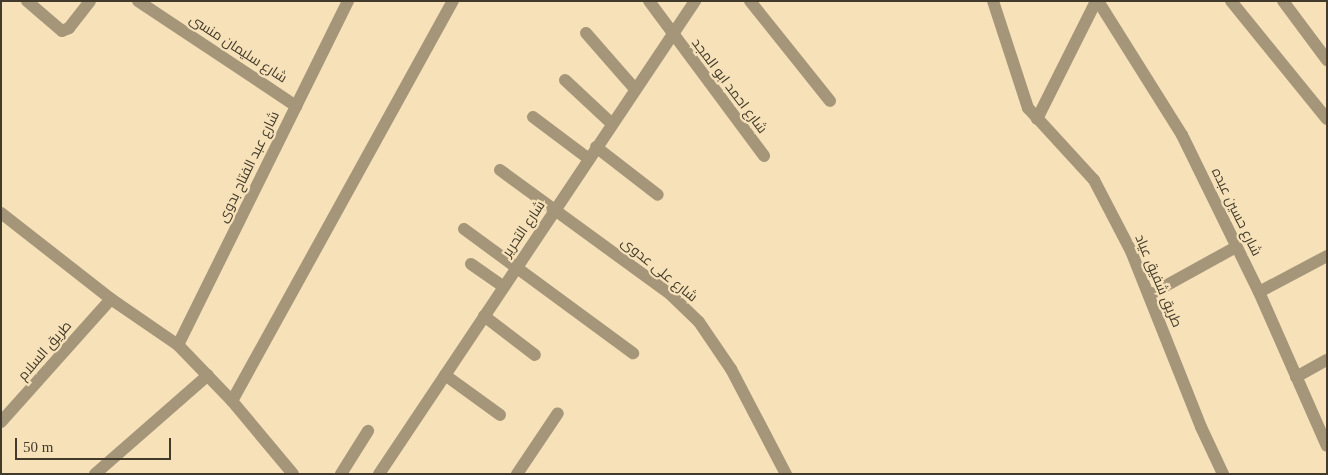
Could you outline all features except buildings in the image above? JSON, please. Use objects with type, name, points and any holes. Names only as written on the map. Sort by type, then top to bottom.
[{"type":"street","points":[[27,1],[62,31],[69,28],[90,1]]},
{"type":"street","name":"شارع سليمان منسى","points":[[138,1],[296,106]]},
{"type":"street","name":"شارع عبد الفتاح بدوى","points":[[178,345],[348,1]]},
{"type":"street","points":[[232,401],[453,1]]},
{"type":"street","name":"شارع احمد ابو المجد","points":[[649,1],[764,156]]},
{"type":"street","name":"شارع التحرير","points":[[379,474],[695,1]]},
{"type":"street","points":[[750,1],[830,101]]},
{"type":"street","name":"طريق شفيق عياد","points":[[993,1],[1022,93],[1037,119],[1094,180],[1149,295],[1201,427],[1223,474]]},
{"type":"street","points":[[1037,119],[1097,1]]},
{"type":"street","name":"شارع حسين عبده","points":[[1097,1],[1182,135],[1258,292],[1327,446]]},
{"type":"street","points":[[1231,1],[1327,119]]},
{"type":"street","points":[[1283,1],[1327,60]]},
{"type":"street","points":[[586,33],[635,89]]},
{"type":"street","points":[[565,80],[612,124]]},
{"type":"street","points":[[533,117],[589,159]]},
{"type":"street","points":[[596,147],[658,195]]},
{"type":"street","name":"شارع على عدوى","points":[[500,170],[670,294],[699,322],[731,369],[786,474]]},
{"type":"street","points":[[1,213],[111,299],[178,345],[232,401],[293,474]]},
{"type":"street","points":[[464,229],[518,266],[633,353]]},
{"type":"street","points":[[1149,295],[1236,247]]},
{"type":"street","points":[[1258,292],[1327,256]]},
{"type":"street","points":[[471,264],[504,287]]},
{"type":"street","name":"طريق السلام","points":[[1,422],[111,299]]},
{"type":"street","points":[[484,316],[535,355]]},
{"type":"street","points":[[1296,377],[1327,360]]},
{"type":"street","points":[[95,474],[208,375]]},
{"type":"street","points":[[445,375],[500,415]]},
{"type":"street","points":[[517,474],[558,413]]},
{"type":"street","points":[[341,474],[368,431]]}]
